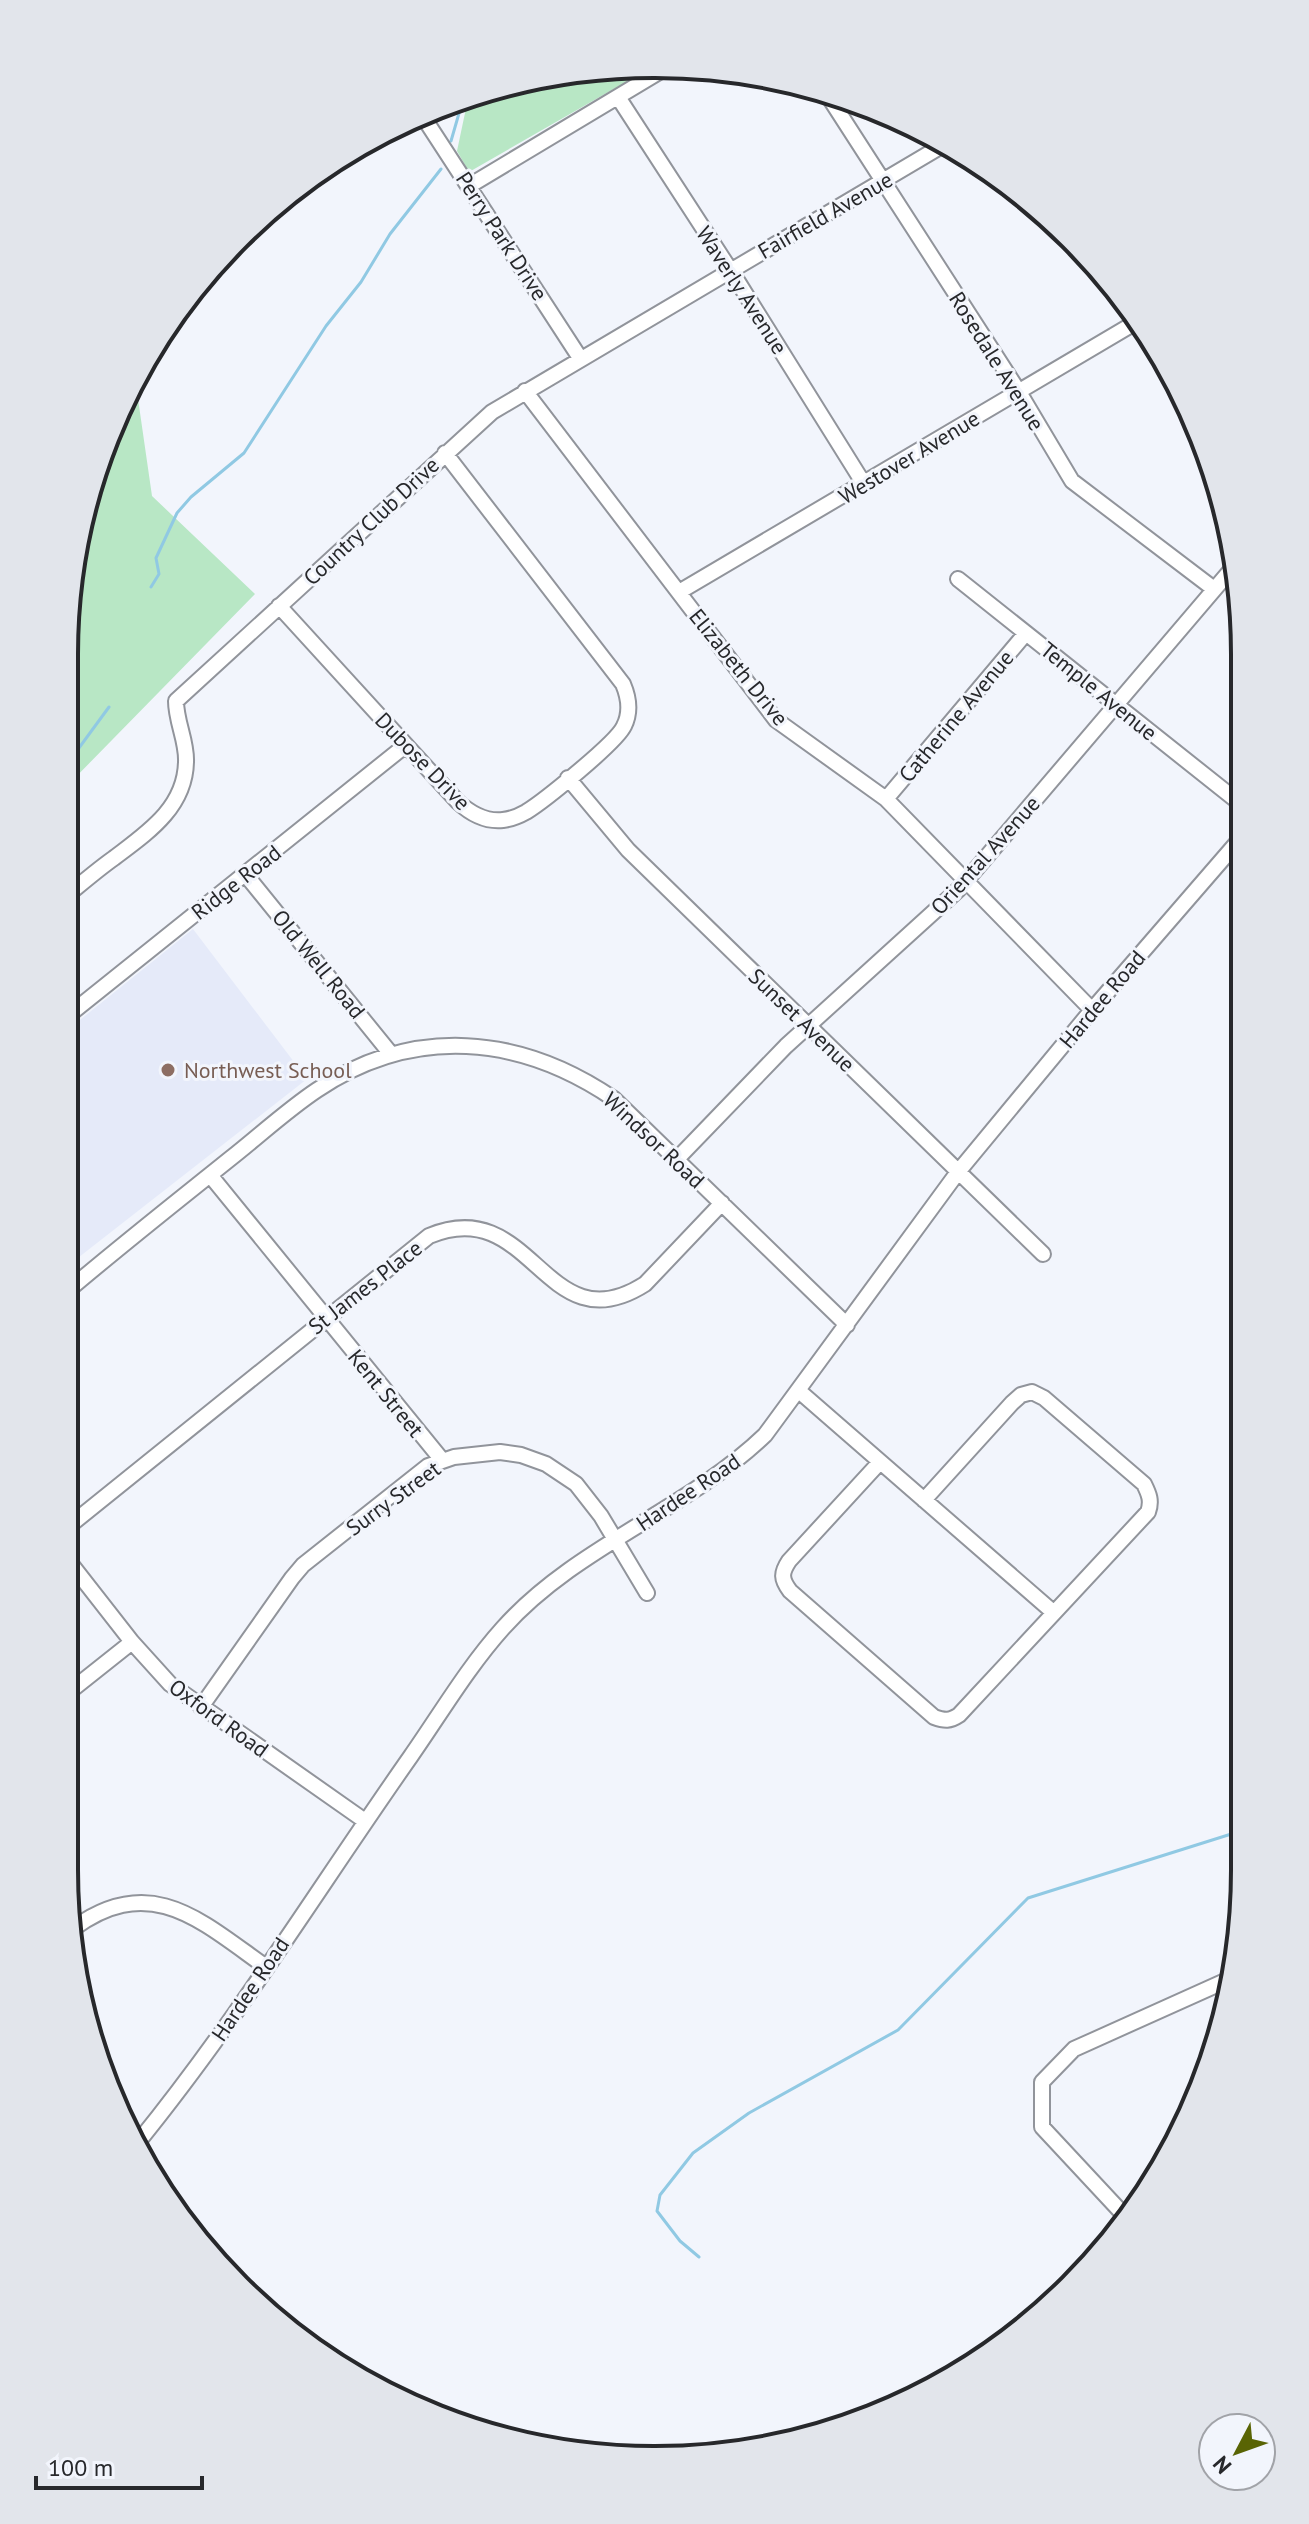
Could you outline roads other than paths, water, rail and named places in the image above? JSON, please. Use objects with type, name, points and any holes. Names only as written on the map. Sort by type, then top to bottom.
[{"type":"street","points":[[469,186],[649,78]]},
{"type":"street","name":"Waverly Avenue","points":[[618,97],[864,484]]},
{"type":"street","name":"Rosedale Avenue","points":[[836,108],[1019,392],[1072,481],[1214,589]]},
{"type":"street","name":"Perry Park Drive","points":[[428,125],[580,358]]},
{"type":"street","name":"Fairfield Avenue","points":[[580,358],[934,150]]},
{"type":"street","name":"Westover Avenue","points":[[679,592],[1129,327]]},
{"type":"street","name":"Country Club Drive","points":[[78,887],[160,822],[177,798],[184,780],[186,761],[176,701],[492,412],[580,358]]},
{"type":"street","name":"Elizabeth Drive","points":[[525,391],[776,720],[886,799],[1092,1010]]},
{"type":"street","name":"Dubose Drive","points":[[279,606],[469,812],[491,820],[515,817],[527,811],[621,733],[628,713],[623,684],[445,453]]},
{"type":"street","name":"Oriental Avenue","points":[[677,1159],[808,1026],[967,881],[1226,576]]},
{"type":"street","name":"Temple Avenue","points":[[958,579],[1231,796]]},
{"type":"street","name":"Catherine Avenue","points":[[886,799],[1026,633]]},
{"type":"street","name":"Ridge Road","points":[[78,1008],[406,745]]},
{"type":"street","name":"Sunset Avenue","points":[[568,778],[628,850],[1043,1254]]},
{"type":"street","name":"Hardee Road","points":[[143,2136],[199,2064],[365,1821],[503,1628],[545,1587],[748,1451],[765,1435],[958,1172],[1092,1010],[1231,850]]},
{"type":"street","name":"Old Well Road","points":[[246,875],[391,1054]]},
{"type":"street","name":"Windsor Road","points":[[78,1282],[314,1091],[391,1054],[459,1046],[522,1053],[556,1065],[614,1099],[847,1325]]},
{"type":"street","name":"Kent Street","points":[[210,1175],[442,1460]]},
{"type":"street","name":"St James Place","points":[[78,1519],[421,1242],[442,1231],[470,1227],[497,1234],[568,1291],[594,1298],[621,1296],[645,1284],[722,1203]]},
{"type":"street","points":[[799,1391],[1053,1612]]},
{"type":"street","points":[[880,1462],[789,1561],[783,1571],[783,1581],[790,1591],[934,1717],[950,1721],[959,1715],[1148,1512],[1149,1494],[1144,1484],[1044,1398],[1032,1392],[1021,1395],[1012,1403],[924,1500]]},
{"type":"street","name":"Surry Street","points":[[201,1707],[303,1565],[428,1466],[442,1460],[500,1452],[546,1464],[570,1478],[586,1495],[647,1593]]},
{"type":"street","name":"Oxford Road","points":[[78,1573],[132,1642],[170,1684],[365,1821]]},
{"type":"street","points":[[78,1685],[132,1642]]},
{"type":"street","points":[[81,1924],[100,1911],[119,1905],[139,1902],[160,1904],[198,1918],[266,1967]]},
{"type":"street","points":[[1119,2210],[1042,2127],[1042,2082],[1074,2049],[1220,1984]]},
{"type":"waterway","points":[[451,141],[459,113]]},
{"type":"waterway","points":[[151,587],[159,574],[156,558],[177,513],[191,497],[244,453],[326,326],[361,282],[390,234],[441,169]]},
{"type":"waterway","points":[[78,749],[109,707]]},
{"type":"waterway","points":[[699,2257],[680,2241],[657,2211],[660,2195],[693,2153],[749,2113],[898,2030],[1028,1898],[1231,1834]]},
{"type":"place","name":"Northwest School","points":[[168,1070]]}]
